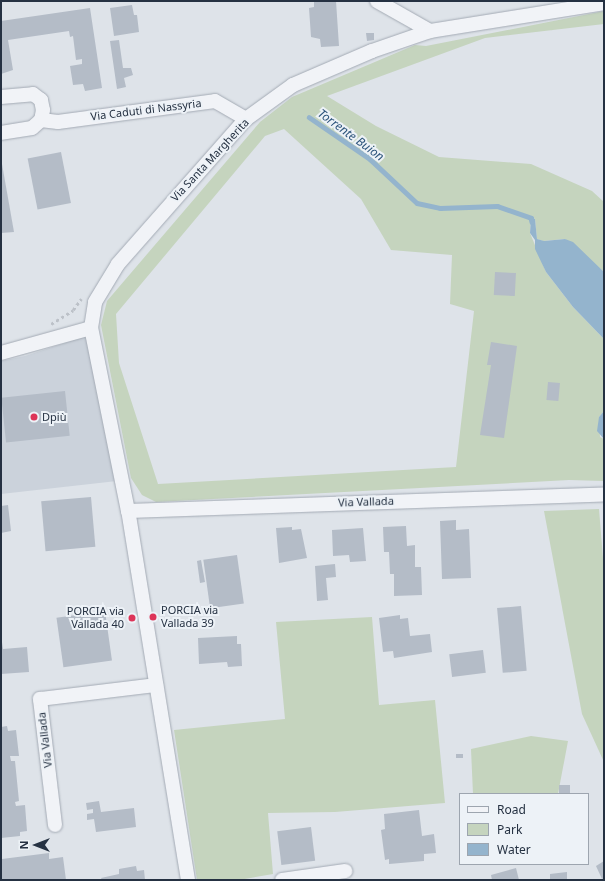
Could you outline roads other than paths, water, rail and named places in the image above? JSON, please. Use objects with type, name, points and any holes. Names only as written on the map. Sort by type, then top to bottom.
[{"type":"street","points":[[377,1],[430,31]]},
{"type":"street","name":"Via Santa Margherita","points":[[91,328],[94,302],[118,264],[246,119],[293,85],[372,51],[430,31],[604,4]]},
{"type":"street","points":[[1,97],[33,94],[41,100],[43,110],[41,120],[32,128],[1,133]]},
{"type":"street","name":"Via Caduti di Nassyria","points":[[41,120],[58,122],[215,101],[246,119]]},
{"type":"street","points":[[1,353],[91,328],[128,511],[188,880]]},
{"type":"street","name":"Via Vallada","points":[[128,511],[604,494]]},
{"type":"street","name":"Via Vallada","points":[[56,825],[40,699],[156,685]]},
{"type":"street","points":[[282,880],[345,871]]},
{"type":"water","points":[[531,218],[535,219],[537,239],[544,241],[565,239],[573,242],[604,272],[604,339],[573,307],[546,272],[535,249],[535,240],[530,233]]},
{"type":"water","points":[[604,411],[604,439],[597,431],[599,417]]},
{"type":"waterway","name":"Torrente Buion","points":[[309,117],[370,159],[417,203],[440,208],[497,206],[531,218],[532,222]]},
{"type":"place","name":"Dpiù","points":[[34,417]]},
{"type":"place","name":"PORCIA via Vallada 39","points":[[153,617]]},
{"type":"place","name":"PORCIA via Vallada 40","points":[[132,618]]}]
